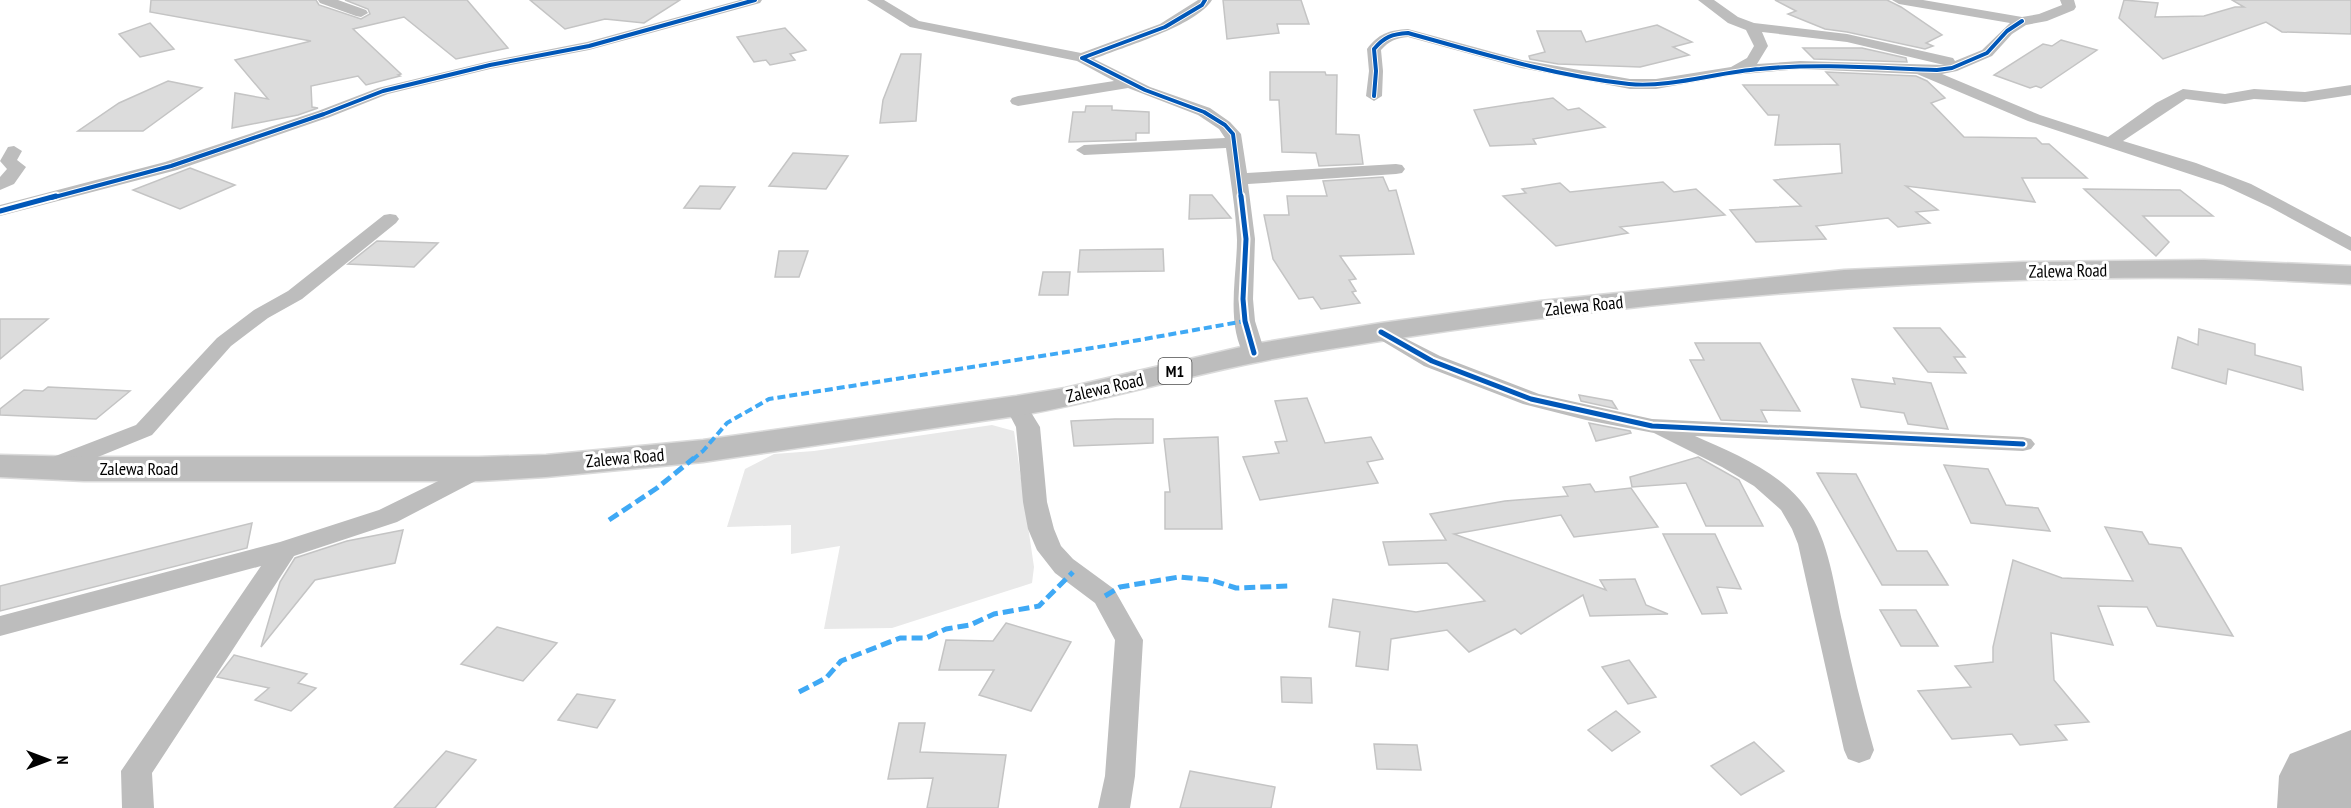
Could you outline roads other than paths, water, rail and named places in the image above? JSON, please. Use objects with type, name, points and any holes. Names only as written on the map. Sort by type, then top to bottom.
[{"type":"highway","name":"Zalewa Road","points":[[0,466],[479,469],[546,466],[703,451],[1016,406],[1065,398],[1254,353],[1381,332],[1540,310],[1844,279],[2023,271],[2181,269],[2351,275]]},
{"type":"street","points":[[325,0],[361,13]]},
{"type":"street","points":[[0,211],[171,166],[324,114],[383,91],[490,65],[606,41],[755,0]]},
{"type":"street","points":[[874,0],[915,24],[1082,58],[1131,83],[1202,111],[1225,124],[1233,134],[1240,179],[1246,239],[1243,299],[1245,321],[1254,353]]},
{"type":"street","points":[[1082,58],[1165,27],[1202,5],[1205,0]]},
{"type":"street","points":[[1706,0],[1733,20],[1752,27],[1864,41],[1962,64]]},
{"type":"street","points":[[1899,0],[2022,21],[2042,18],[2069,7],[2067,0]]},
{"type":"street","points":[[1374,96],[1376,71],[1374,49],[1383,39],[1401,34],[1423,35],[1521,64],[1630,84],[1656,84],[1733,71],[1829,64],[1936,70],[1962,64],[1987,53],[2007,31],[2022,21]]},
{"type":"street","points":[[1733,71],[1752,63],[1758,55],[1761,45],[1752,27]]},
{"type":"street","points":[[1919,69],[1998,104],[2070,131],[2231,182],[2269,199],[2351,245]]},
{"type":"street","points":[[1018,101],[1131,83]]},
{"type":"street","points":[[2110,142],[2183,94],[2225,99],[2254,94],[2305,98],[2351,90]]},
{"type":"street","points":[[1084,150],[1235,143]]},
{"type":"street","points":[[0,185],[8,180],[17,167],[8,162],[14,151],[2,156]]},
{"type":"street","points":[[1240,179],[1396,169]]},
{"type":"street","points":[[48,468],[144,430],[224,342],[261,314],[296,295],[390,219]]},
{"type":"street","points":[[1381,332],[1432,361],[1531,399],[1652,426],[2023,444]]},
{"type":"street","points":[[1016,406],[1028,427],[1035,502],[1041,528],[1050,550],[1064,566],[1105,596],[1129,640],[1120,776],[1114,808]]},
{"type":"street","points":[[1652,426],[1730,461],[1767,484],[1792,506],[1810,541],[1848,713],[1859,750]]},
{"type":"street","points":[[0,626],[285,550],[388,516],[479,469]]},
{"type":"street","points":[[138,808],[136,771],[285,550]]},
{"type":"waterway","points":[[2314,808],[2315,776],[2351,760]]}]
